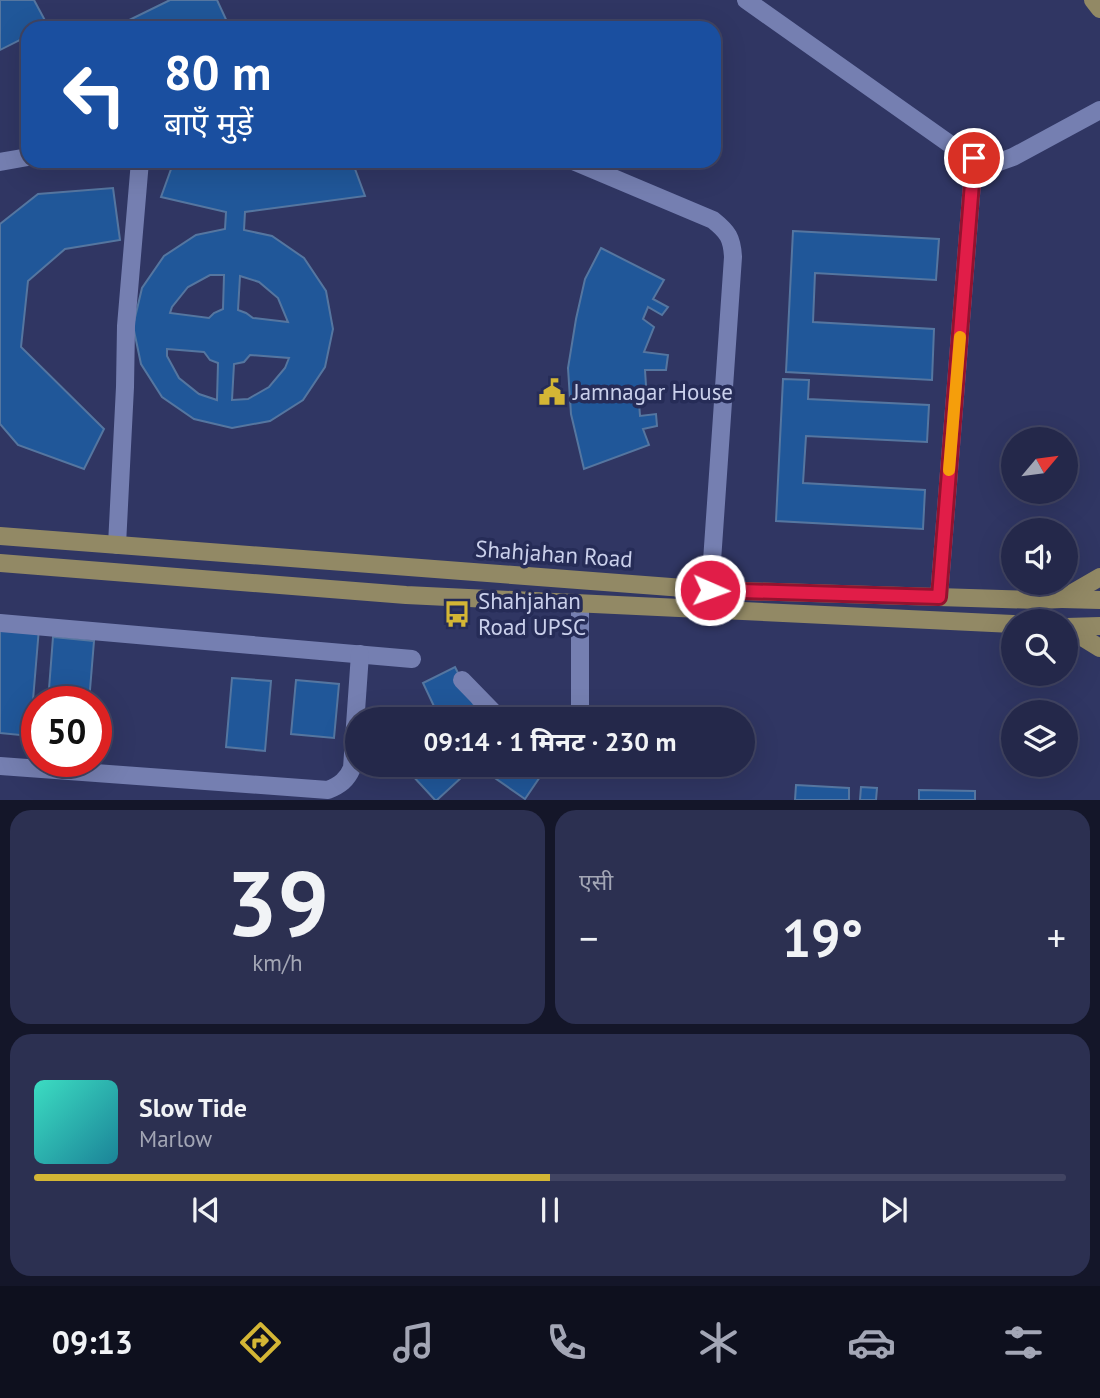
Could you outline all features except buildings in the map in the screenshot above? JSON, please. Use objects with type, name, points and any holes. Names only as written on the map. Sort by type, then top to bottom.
[{"type":"main road","points":[[1093,0],[1100,9]]},
{"type":"main road","name":"Shahjahan Road","points":[[0,536],[710,590],[1100,600]]},
{"type":"main road","name":"Shahjahan Road","points":[[0,563],[406,595],[1001,623]]},
{"type":"main road","points":[[1062,599],[1100,577]]},
{"type":"main road","points":[[1078,627],[1100,626]]},
{"type":"main road","points":[[1078,634],[1100,648]]},
{"type":"street","points":[[746,0],[954,147],[974,158],[996,163],[1013,157],[1100,110]]},
{"type":"street","points":[[0,162],[21,158]]},
{"type":"street","points":[[939,597],[974,158]]},
{"type":"street","points":[[117,545],[126,326],[139,168]]},
{"type":"street","points":[[590,168],[713,220],[732,241],[710,590]]},
{"type":"street","points":[[580,604],[580,707]]},
{"type":"street","points":[[0,623],[412,659]]},
{"type":"street","points":[[0,766],[328,790],[348,778],[352,768],[360,654]]},
{"type":"street","points":[[462,680],[488,707]]},
{"type":"slow traffic","points":[[949,470],[960,337]]},
{"type":"place","name":"Jamnagar House","points":[[552,392]]},
{"type":"place","name":"Shahjahan Road UPSC","points":[[457,614]]},
{"type":"route","points":[[710,590],[939,597],[974,158]]}]
